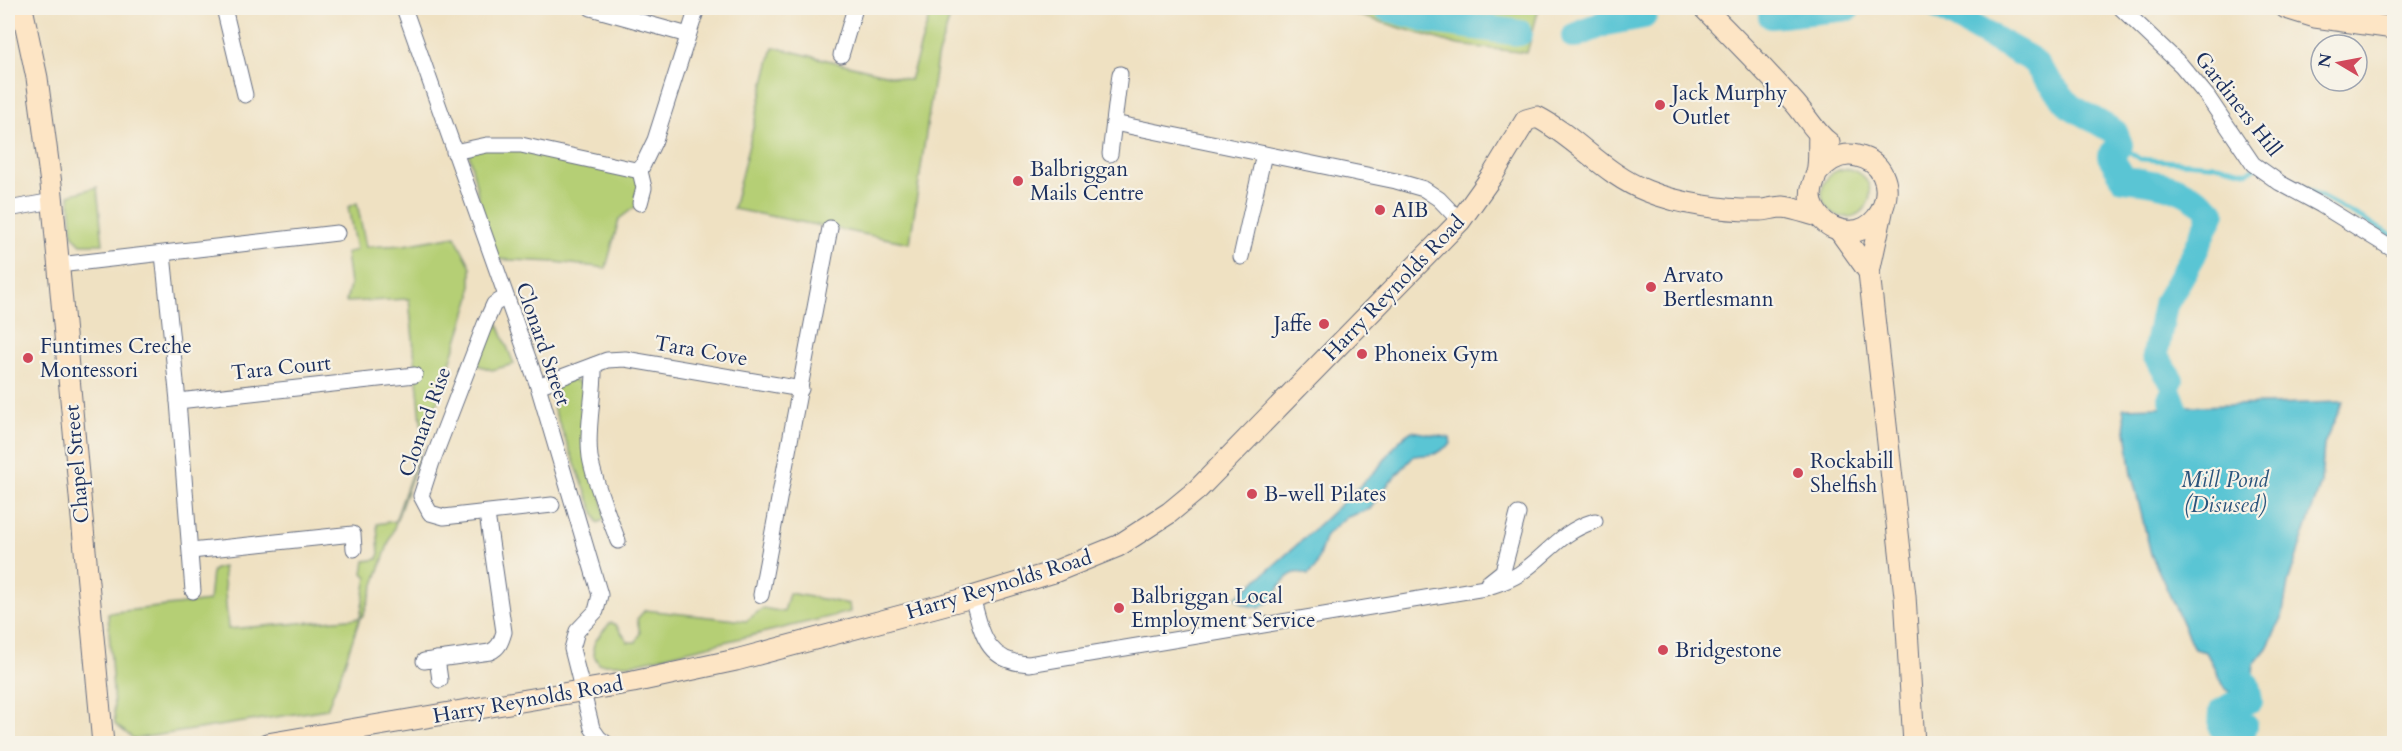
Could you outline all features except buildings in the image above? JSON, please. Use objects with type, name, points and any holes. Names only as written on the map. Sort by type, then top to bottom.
[{"type":"street","name":"Chapel Street","points":[[22,8],[44,118],[103,744]]},
{"type":"street","points":[[224,8],[244,95]]},
{"type":"street","name":"Clonard Street","points":[[404,8],[538,386],[600,595],[597,611],[577,631],[573,640],[572,649],[583,692]]},
{"type":"street","points":[[591,8],[688,35]]},
{"type":"street","points":[[640,203],[644,188],[640,171],[655,140],[697,8]]},
{"type":"street","points":[[841,55],[855,8]]},
{"type":"street","points":[[1704,8],[1756,59],[1803,112],[1819,135],[1845,155]]},
{"type":"street","name":"Gardiners Hill","points":[[2121,8],[2194,80],[2257,167],[2394,250]]},
{"type":"street","points":[[2286,8],[2315,17],[2394,28]]},
{"type":"street","points":[[1110,154],[1120,74]]},
{"type":"street","name":"Harry Reynolds Road","points":[[267,744],[583,692],[736,660],[972,597],[1054,572],[1118,546],[1169,513],[1235,453],[1460,220],[1492,176],[1526,120],[1538,117],[1556,126],[1609,170],[1647,191],[1726,209],[1761,210],[1783,207],[1818,216]]},
{"type":"street","points":[[1114,123],[1396,181],[1424,189],[1439,199],[1460,220]]},
{"type":"street","points":[[1819,135],[1813,204],[1818,216],[1828,225],[1839,230],[1852,231],[1865,228],[1882,212]]},
{"type":"street","points":[[454,152],[487,145],[521,145],[640,171]]},
{"type":"street","points":[[1241,257],[1264,154]]},
{"type":"street","points":[[1783,207],[1833,158],[1845,155],[1868,160],[1884,177],[1887,189],[1886,201],[1869,272],[1905,596],[1914,744]]},
{"type":"street","points":[[8,209],[53,201]]},
{"type":"street","points":[[761,595],[830,228]]},
{"type":"street","points":[[1839,230],[1869,272]]},
{"type":"street","points":[[59,265],[337,233]]},
{"type":"street","points":[[163,254],[178,401],[193,591]]},
{"type":"street","name":"Clonard Rise","points":[[506,297],[494,304],[485,324],[432,462],[422,496],[426,509],[437,516],[444,517],[552,505]]},
{"type":"street","name":"Tara Cove","points":[[538,386],[607,360],[625,359],[801,389]]},
{"type":"street","points":[[594,365],[595,389],[590,458],[618,541]]},
{"type":"street","name":"Tara Court","points":[[178,401],[387,370],[414,375]]},
{"type":"street","points":[[440,680],[431,660],[496,650],[504,632],[487,514]]},
{"type":"street","points":[[1481,589],[1503,571],[1518,514]]},
{"type":"street","points":[[972,597],[983,637],[990,649],[1014,663],[1029,664],[1481,589],[1519,574],[1560,538],[1584,524],[1595,521]]},
{"type":"street","points":[[191,551],[353,534],[354,549]]},
{"type":"street","points":[[583,692],[592,728],[607,744]]},
{"type":"green space","points":[[932,8],[953,8],[937,58],[910,243],[733,209],[773,47],[910,80]]},
{"type":"green space","points":[[1334,8],[1539,8],[1527,53],[1458,45]]},
{"type":"green space","points":[[487,145],[640,171],[640,203],[619,219],[606,268],[555,262],[492,259],[468,149]]},
{"type":"green space","points":[[1841,169],[1851,169],[1863,176],[1870,188],[1870,198],[1863,210],[1851,217],[1841,217],[1826,206],[1822,198],[1822,188],[1833,173]]},
{"type":"green space","points":[[97,187],[103,244],[81,244],[73,236],[69,195]]},
{"type":"green space","points":[[357,203],[366,247],[404,245],[455,236],[471,267],[471,297],[434,414],[363,616],[360,618],[367,577],[363,573],[365,561],[378,559],[379,554],[377,524],[395,521],[423,441],[409,299],[346,302],[350,285],[346,253],[356,250],[348,207]]},
{"type":"green space","points":[[493,321],[497,322],[514,364],[492,370],[477,365]]},
{"type":"green space","points":[[574,380],[587,391],[605,519],[598,523],[554,410],[553,395],[560,382]]},
{"type":"green space","points":[[223,567],[228,629],[360,618],[327,709],[134,739],[115,724],[108,613],[209,601],[212,571]]},
{"type":"green space","points":[[789,593],[849,604],[850,612],[632,664],[599,664],[593,652],[593,646],[598,637],[611,622],[616,625],[628,642],[636,642],[640,633],[637,619],[645,610],[746,621],[763,608],[784,612]]},
{"type":"water","name":"Mill Pond (Disused)","points":[[2343,402],[2324,444],[2321,483],[2288,583],[2282,618],[2267,648],[2254,664],[2250,701],[2226,690],[2206,652],[2194,649],[2151,554],[2132,475],[2123,408]]},
{"type":"water","points":[[1412,431],[1450,438],[1451,444],[1435,454],[1414,456],[1384,489],[1370,509],[1345,518],[1326,535],[1315,568],[1308,575],[1297,573],[1287,577],[1276,597],[1260,608],[1246,605],[1238,600],[1236,597],[1324,520],[1379,467],[1396,444]]},
{"type":"waterway","points":[[1386,8],[1433,21],[1520,33]]},
{"type":"waterway","points":[[1771,16],[1848,8]]},
{"type":"waterway","points":[[1939,8],[2031,59],[2070,106],[2115,132],[2120,145],[2110,156],[2124,179],[2172,187],[2191,196],[2213,212],[2194,254],[2165,305],[2155,355],[2171,380]]},
{"type":"waterway","points":[[1574,36],[1606,23],[1644,16]]},
{"type":"waterway","points":[[2120,145],[2140,159],[2219,165],[2248,172],[2255,168]]},
{"type":"waterway","points":[[2286,178],[2394,236]]},
{"type":"waterway","points":[[2171,397],[2186,439]]},
{"type":"waterway","points":[[2235,673],[2247,685],[2250,701],[2234,704],[2222,711],[2221,727],[2233,734],[2245,726],[2239,742],[2241,744]]},
{"type":"place","name":"Jack Murphy Outlet","points":[[1660,105]]},
{"type":"place","name":"Balbriggan Mails Centre","points":[[1018,181]]},
{"type":"place","name":"AIB","points":[[1380,210]]},
{"type":"place","name":"Arvato Bertlesmann","points":[[1651,287]]},
{"type":"place","name":"Jaffe","points":[[1324,324]]},
{"type":"place","name":"Phoneix Gym","points":[[1362,354]]},
{"type":"place","name":"Funtimes Creche Montessori","points":[[28,358]]},
{"type":"place","name":"Rockabill Shelfish","points":[[1798,473]]},
{"type":"place","name":"B-well Pilates","points":[[1252,494]]},
{"type":"place","name":"Balbriggan Local Employment Service","points":[[1119,608]]},
{"type":"place","name":"Bridgestone","points":[[1663,650]]}]
